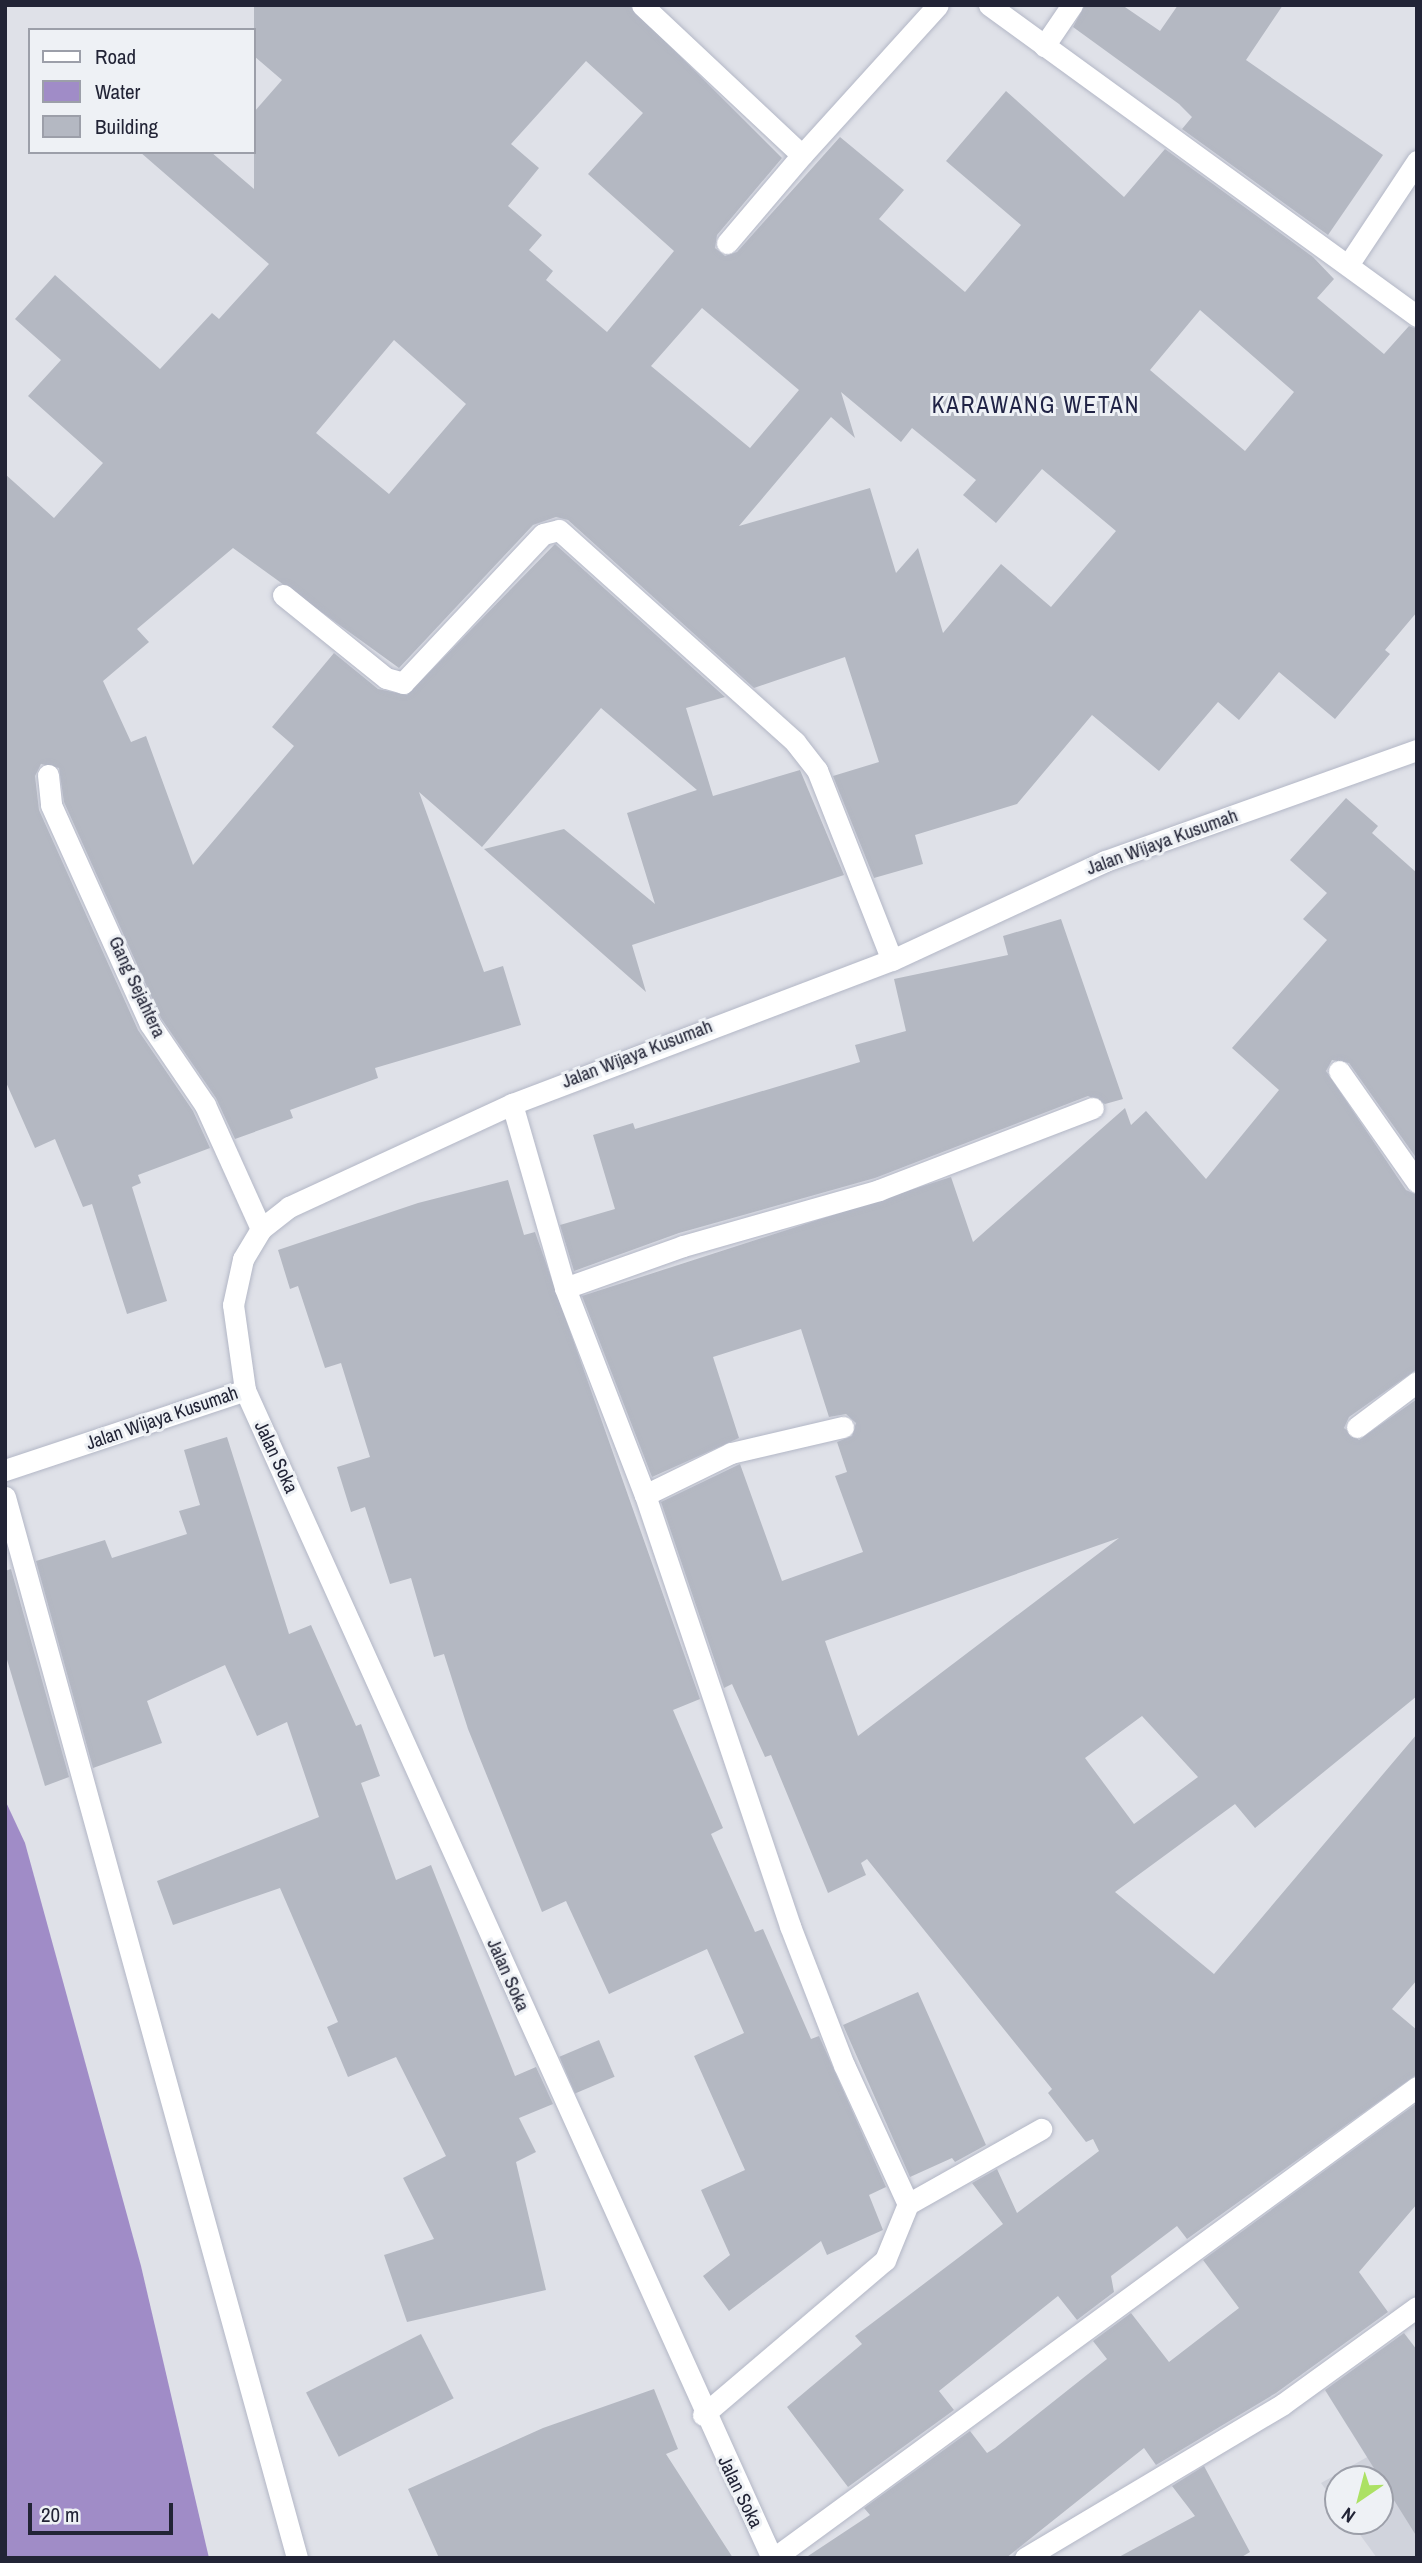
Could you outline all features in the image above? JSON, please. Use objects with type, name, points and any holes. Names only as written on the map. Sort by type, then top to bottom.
[{"type":"street","points":[[642,5],[802,155]]},
{"type":"street","points":[[727,243],[802,155],[938,5]]},
{"type":"street","points":[[989,5],[1417,316]]},
{"type":"street","points":[[1044,46],[1072,5]]},
{"type":"street","points":[[1348,265],[1417,161]]},
{"type":"street","points":[[283,594],[386,678],[403,683],[543,534],[559,530],[810,760],[892,960]]},
{"type":"street","name":"Jalan Wijaya Kusumah","points":[[5,1470],[246,1390],[233,1305],[243,1259],[261,1229],[289,1207],[512,1104],[892,960],[1105,861],[1417,750]]},
{"type":"street","name":"Gang Sejahtera","points":[[48,775],[51,805],[150,1024],[205,1105],[261,1229]]},
{"type":"street","points":[[1339,1070],[1417,1182]]},
{"type":"street","points":[[512,1104],[565,1289],[645,1495],[790,1926],[844,2065],[908,2204]]},
{"type":"street","points":[[565,1289],[683,1246],[878,1190],[1093,1108]]},
{"type":"street","points":[[1357,1427],[1417,1382]]},
{"type":"street","name":"Jalan Soka","points":[[246,1390],[703,2415],[773,2558]]},
{"type":"street","points":[[645,1495],[731,1453],[843,1427]]},
{"type":"street","points":[[5,1497],[297,2558]]},
{"type":"street","points":[[773,2558],[1417,2087]]},
{"type":"street","points":[[703,2415],[885,2260],[908,2204],[1041,2129]]},
{"type":"street","points":[[1025,2558],[1283,2404],[1417,2307]]},
{"type":"shaded area","points":[[1417,2429],[1417,2558],[1377,2558],[1360,2535],[1394,2535],[1394,2465],[1353,2465]]},
{"type":"water","points":[[5,1800],[25,1843],[141,2266],[209,2558],[5,2558]]},
{"type":"building","points":[[254,5],[629,5],[782,158],[717,235],[715,248],[725,256],[737,252],[840,137],[904,190],[879,219],[965,292],[1021,225],[946,161],[1006,91],[1124,197],[1165,149],[1313,257],[1334,279],[1317,298],[1384,354],[1409,326],[1417,329],[1417,612],[1385,650],[1390,654],[1335,719],[1279,672],[1239,720],[1218,702],[1159,771],[1092,715],[1017,804],[915,835],[923,864],[874,878],[833,776],[879,762],[845,657],[754,688],[568,520],[556,517],[533,525],[399,668],[233,548],[137,629],[149,642],[103,681],[131,742],[146,736],[193,865],[294,746],[272,727],[334,653],[378,689],[407,695],[555,544],[725,697],[686,708],[713,796],[800,770],[844,875],[632,945],[646,992],[484,849],[564,829],[655,904],[627,813],[697,790],[601,708],[482,847],[419,792],[484,972],[503,966],[521,1025],[375,1068],[378,1078],[290,1110],[293,1118],[235,1139],[216,1098],[161,1018],[64,802],[59,768],[41,764],[35,776],[39,810],[138,1030],[193,1111],[210,1148],[138,1175],[141,1183],[132,1187],[167,1301],[127,1314],[92,1204],[83,1207],[55,1139],[35,1148],[5,1080],[5,474],[54,518],[103,463],[28,396],[61,360],[15,319],[55,275],[160,369],[212,313],[219,319],[269,264],[142,154],[213,154],[254,189],[256,110],[282,80],[256,58]],"holes":[[[586,61],[643,113],[588,174],[674,251],[607,332],[546,280],[553,271],[529,250],[542,235],[508,206],[539,168],[511,144]],[[702,308],[799,390],[750,448],[651,366]],[[1200,310],[1294,392],[1245,451],[1150,370]],[[394,340],[466,404],[389,494],[316,433]],[[841,392],[901,442],[912,428],[976,480],[963,495],[996,523],[1042,469],[1116,531],[1051,607],[1001,564],[943,633],[918,548],[896,573],[870,488],[739,526],[831,417],[855,438]]]},
{"type":"building","points":[[1085,5],[1122,5],[1160,31],[1178,5],[1283,5],[1246,60],[1383,155],[1328,235],[1182,129],[1192,117],[1179,104],[1073,27]]},
{"type":"building","points":[[1346,798],[1378,826],[1372,833],[1417,873],[1417,1159],[1349,1063],[1332,1060],[1326,1071],[1406,1190],[1417,1195],[1417,1369],[1349,1417],[1344,1428],[1359,1440],[1417,1399],[1417,1696],[1255,1828],[1235,1804],[1115,1892],[1214,1974],[1417,1734],[1417,1980],[1392,2009],[1417,2030],[1417,2074],[1187,2239],[1177,2226],[1111,2276],[1114,2292],[1077,2320],[1058,2296],[939,2391],[954,2410],[848,2487],[787,2407],[862,2344],[855,2336],[1003,2224],[972,2183],[997,2169],[1017,2213],[1099,2151],[1093,2139],[1086,2142],[1048,2093],[1052,2089],[867,1859],[861,1863],[866,1875],[828,1893],[771,1755],[765,1757],[732,1684],[724,1688],[661,1502],[740,1464],[782,1581],[863,1552],[835,1476],[847,1472],[837,1442],[852,1436],[856,1423],[846,1414],[829,1417],[801,1329],[713,1357],[739,1438],[652,1477],[582,1296],[951,1177],[973,1242],[1125,1108],[1131,1125],[1146,1111],[1206,1179],[1279,1090],[1232,1048],[1327,940],[1303,919],[1327,893],[1290,860]],"holes":[[[1119,1538],[858,1736],[825,1641]],[[1142,1716],[1198,1777],[1134,1824],[1085,1758]]]},
{"type":"building","points":[[1061,919],[1123,1099],[1105,1104],[1088,1096],[875,1178],[679,1233],[574,1271],[560,1225],[615,1209],[593,1135],[633,1123],[635,1129],[860,1062],[855,1045],[906,1031],[894,979],[1008,955],[1003,936]]},
{"type":"building","points":[[508,1180],[524,1235],[535,1232],[700,1699],[673,1710],[723,1828],[711,1834],[755,1932],[763,1929],[811,2039],[819,2036],[886,2187],[869,2195],[883,2230],[827,2255],[821,2241],[729,2311],[703,2276],[730,2255],[701,2190],[745,2170],[694,2056],[744,2033],[707,1949],[609,1994],[566,1901],[542,1912],[468,1729],[444,1654],[434,1657],[411,1578],[390,1584],[365,1507],[351,1512],[337,1467],[370,1457],[341,1363],[325,1368],[298,1286],[290,1289],[278,1250],[418,1203]]},
{"type":"building","points":[[227,1437],[289,1634],[311,1625],[356,1726],[361,1724],[380,1776],[361,1783],[396,1880],[431,1865],[515,2076],[536,2067],[553,2104],[519,2118],[536,2152],[516,2162],[546,2290],[407,2322],[384,2255],[434,2239],[403,2178],[446,2156],[396,2057],[348,2077],[327,2027],[338,2022],[280,1888],[173,1925],[157,1881],[319,1817],[287,1722],[257,1736],[225,1665],[147,1701],[162,1743],[93,1768],[36,1561],[105,1540],[112,1558],[187,1534],[179,1511],[200,1505],[184,1450]]},
{"type":"building","points":[[11,1569],[69,1777],[45,1786],[5,1653],[5,1571]]},
{"type":"building","points":[[918,1992],[986,2145],[955,2162],[952,2158],[910,2177],[843,2025]]},
{"type":"building","points":[[599,2040],[615,2077],[575,2094],[559,2057]]},
{"type":"building","points":[[1417,2103],[1417,2204],[1359,2272],[1388,2312],[1276,2393],[1156,2465],[1144,2448],[1006,2558],[805,2558],[870,2515],[864,2508],[970,2431],[987,2453],[995,2448],[1107,2359],[1093,2341],[1131,2313],[1169,2362],[1239,2308],[1203,2260]]},
{"type":"building","points":[[1404,2333],[1417,2350],[1417,2537],[1394,2500],[1394,2465],[1372,2465],[1325,2390]]},
{"type":"building","points":[[421,2334],[454,2398],[339,2457],[306,2393]]},
{"type":"building","points":[[654,2389],[678,2449],[666,2454],[733,2558],[439,2558],[408,2489],[543,2428]]},
{"type":"building","points":[[1204,2466],[1250,2552],[1240,2558],[1117,2558],[1195,2516],[1172,2486]]},
{"type":"district","name":"KARAWANG WETAN","points":[[1036,405]]}]
